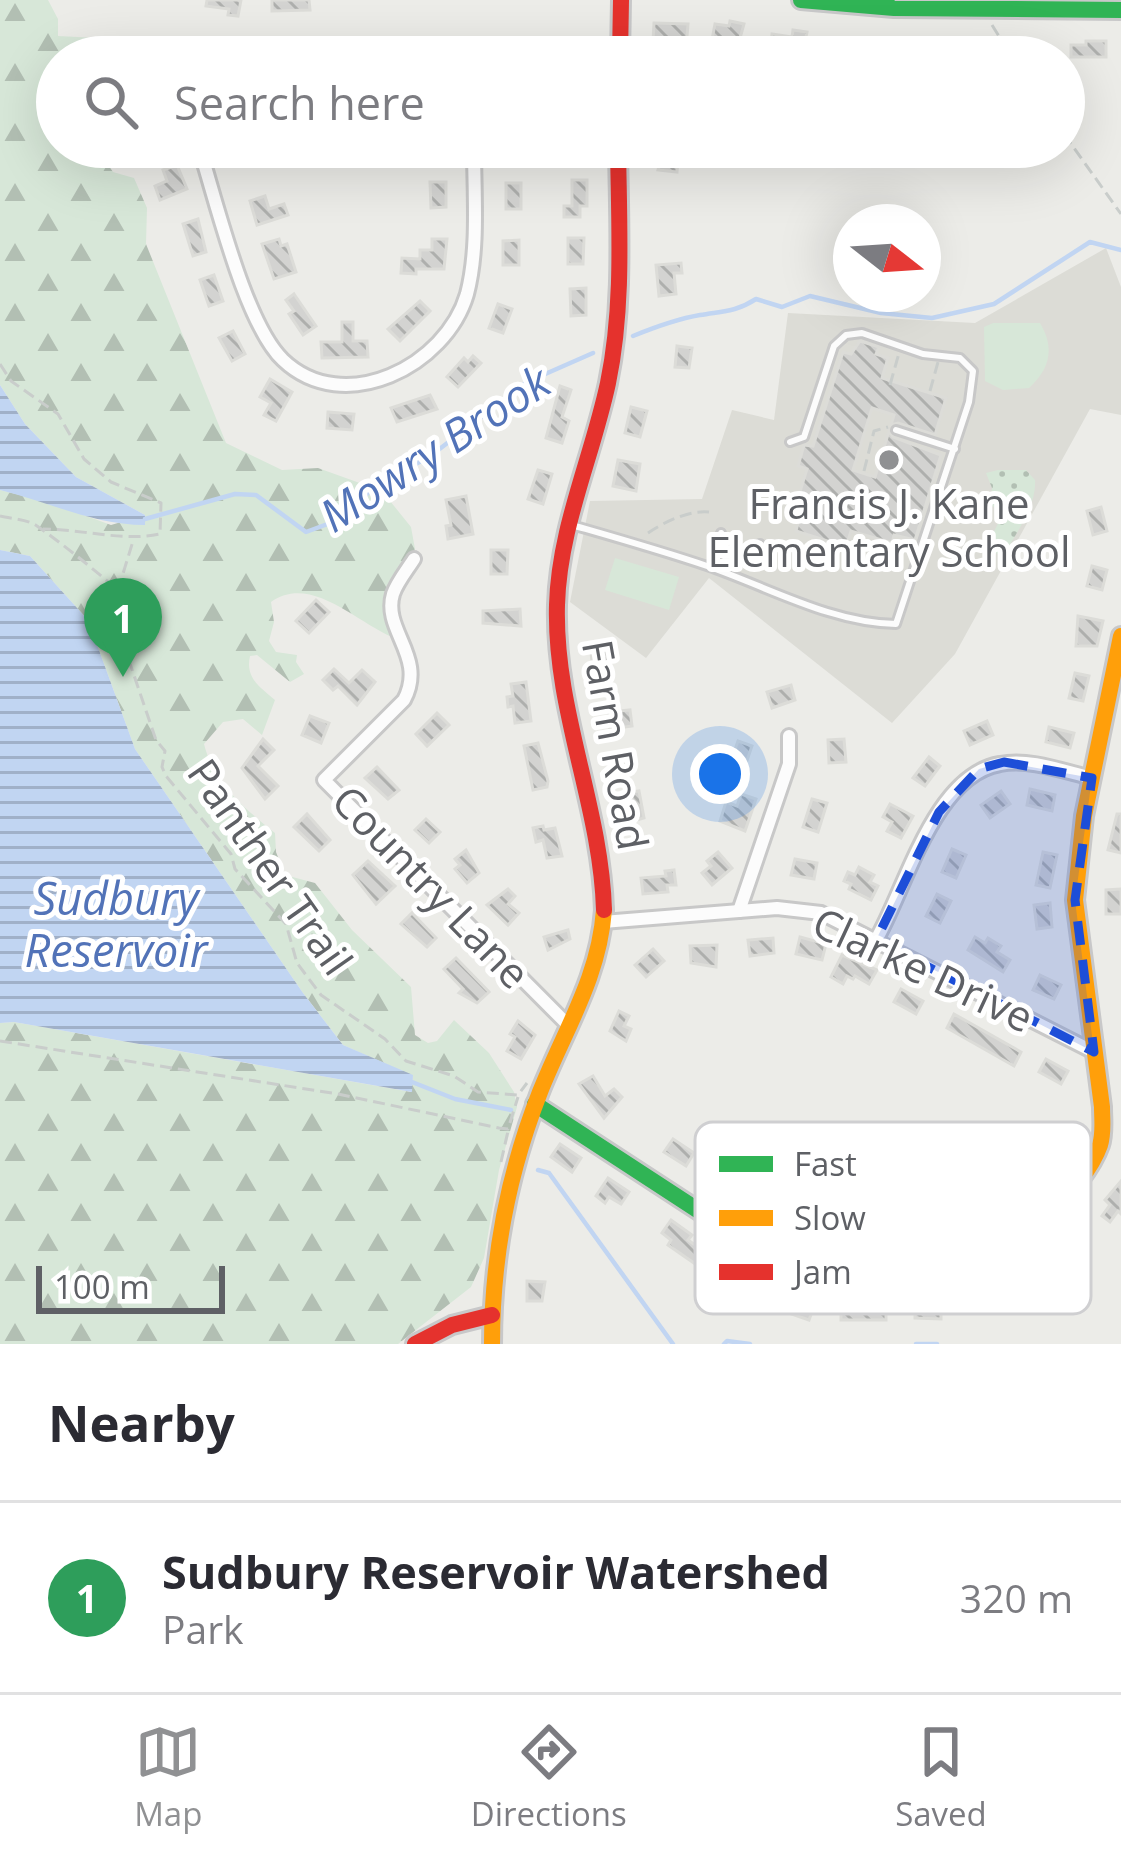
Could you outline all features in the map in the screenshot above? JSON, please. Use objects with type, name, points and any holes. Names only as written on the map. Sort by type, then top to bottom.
[{"type":"street","points":[[621,36],[622,0]]},
{"type":"street","points":[[801,0],[1121,10]]},
{"type":"street","points":[[206,168],[262,332],[284,361],[311,377],[334,385],[364,385],[394,375],[430,350],[454,324],[466,295],[472,259],[474,168]]},
{"type":"street","name":"Farm Road","points":[[492,1344],[494,1281],[516,1171],[535,1104],[598,961],[603,922],[598,849],[566,712],[559,656],[558,572],[613,353],[619,168]]},
{"type":"street","name":"Country Lane","points":[[414,559],[393,596],[392,608],[412,666],[412,686],[404,700],[325,780],[570,1028]]},
{"type":"street","points":[[1091,1165],[1102,1140],[1102,1106],[1075,900],[1092,778],[1121,636]]},
{"type":"street","points":[[740,911],[789,764],[789,736]]},
{"type":"street","points":[[876,940],[939,812],[958,785],[979,769],[1004,762],[1092,778]]},
{"type":"street","name":"Clarke Drive","points":[[603,922],[777,908],[820,913],[1094,1052]]},
{"type":"street","points":[[535,1104],[695,1208]]},
{"type":"street","points":[[415,1344],[439,1328],[492,1315]]},
{"type":"lane","points":[[568,524],[711,567],[768,592],[876,624],[896,624],[955,449],[973,371],[960,358],[862,333],[846,335],[834,346],[804,437],[790,442]]},
{"type":"lane","points":[[896,430],[955,449]]},
{"type":"lane","points":[[711,567],[721,533]]},
{"type":"lane","points":[[711,567],[760,544]]},
{"type":"path","points":[[981,8],[999,36]]},
{"type":"path","points":[[1085,163],[1121,214]]},
{"type":"path","points":[[890,386],[902,346]]},
{"type":"path","points":[[930,392],[940,355]]},
{"type":"path","points":[[0,364],[10,381],[58,414],[84,459],[111,482],[161,502],[160,534],[133,540],[113,533],[40,529]]},
{"type":"path","points":[[863,472],[874,431],[884,426],[896,430]]},
{"type":"path","points":[[647,533],[667,522],[709,512]]},
{"type":"path","points":[[0,516],[35,524],[118,590],[133,540]]},
{"type":"path","name":"Panther Trail","points":[[118,590],[127,598],[123,643],[156,740],[165,752],[162,767],[166,776],[231,854],[235,869],[286,925],[292,954],[306,979],[321,995],[385,1039],[406,1061],[444,1072],[478,1092],[518,1095]]},
{"type":"path","points":[[0,1041],[338,1094],[508,1129],[521,1086],[528,1082]]},
{"type":"highlighted area","points":[[1004,762],[1092,778],[1075,900],[1094,1052],[876,940],[939,812],[979,769]]},
{"type":"shaded area","name":"Francis J. Kane Elementary School","points":[[1106,248],[1121,287],[1121,415],[1090,409],[955,654],[892,723],[709,578],[646,658],[570,602],[590,501],[702,499],[732,410],[774,420],[788,313],[975,323]]},
{"type":"green space","points":[[0,0],[48,0],[58,19],[58,36],[36,36],[36,168],[110,168],[134,178],[147,208],[146,244],[226,443],[282,470],[318,468],[382,491],[411,527],[415,549],[393,581],[385,604],[397,630],[392,637],[317,597],[301,593],[271,602],[274,622],[269,641],[276,652],[297,655],[304,674],[290,682],[257,655],[250,656],[252,676],[275,700],[262,735],[243,719],[223,722],[204,744],[222,783],[275,833],[285,875],[315,883],[352,930],[411,987],[415,1035],[428,1043],[437,1041],[454,1020],[489,1053],[514,1092],[517,1107],[499,1170],[484,1258],[471,1287],[398,1344],[0,1344],[0,1023],[411,1092],[413,1076],[343,1045],[135,749],[88,620],[30,556],[0,550],[0,490],[111,525],[145,515],[76,477],[25,424],[0,385]]},
{"type":"green space","points":[[1040,323],[1048,341],[1048,358],[1029,388],[1003,390],[985,381],[984,327]]},
{"type":"green space","points":[[1026,470],[1035,480],[1029,510],[1003,557],[986,547],[1003,514],[991,505],[992,488],[986,473]]},
{"type":"green space","points":[[615,558],[679,577],[669,610],[605,590]]},
{"type":"water","points":[[0,385],[25,424],[76,477],[145,515],[145,525],[90,517],[0,490]]},
{"type":"water","name":"Sudbury Reservoir","points":[[0,550],[30,556],[88,620],[135,749],[343,1045],[413,1075],[412,1092],[0,1023]]},
{"type":"building","points":[[207,0],[241,0],[238,16],[228,15],[229,9],[206,6]]},
{"type":"building","points":[[272,0],[309,0],[310,10],[272,11]]},
{"type":"building","points":[[730,21],[744,24],[741,36],[713,36],[715,24],[729,26]]},
{"type":"building","points":[[654,23],[688,24],[687,36],[653,36]]},
{"type":"building","points":[[1086,41],[1106,41],[1106,57],[1085,57]]},
{"type":"building","points":[[178,168],[187,189],[160,200],[155,186],[167,181],[163,170]]},
{"type":"building","points":[[572,180],[587,180],[587,206],[580,206],[580,217],[564,217],[564,206],[572,206]]},
{"type":"building","points":[[430,182],[446,182],[446,207],[431,208]]},
{"type":"building","points":[[506,183],[521,183],[521,209],[506,209]]},
{"type":"building","points":[[265,196],[269,209],[284,204],[288,215],[257,225],[250,201]]},
{"type":"building","points":[[198,219],[206,252],[193,256],[183,224]]},
{"type":"building","points":[[568,238],[584,238],[583,264],[568,264]]},
{"type":"building","points":[[279,239],[281,246],[287,244],[296,272],[274,279],[262,244]]},
{"type":"building","points":[[432,239],[447,239],[444,269],[401,273],[402,258],[420,259],[420,250],[432,250]]},
{"type":"building","points":[[519,240],[519,265],[503,265],[503,241]]},
{"type":"building","points":[[681,263],[682,273],[674,273],[676,294],[659,296],[656,265]]},
{"type":"building","points":[[214,275],[223,301],[209,306],[200,280]]},
{"type":"building","points":[[586,288],[586,315],[571,316],[570,289]]},
{"type":"building","points":[[294,294],[316,326],[303,335],[289,314],[294,311],[286,300]]},
{"type":"building","points":[[420,301],[430,311],[400,341],[388,329]]},
{"type":"building","points":[[498,304],[512,309],[503,333],[489,328]]},
{"type":"building","points":[[342,322],[353,322],[353,341],[367,341],[368,357],[322,358],[321,342],[342,342]]},
{"type":"building","points":[[233,331],[245,354],[232,361],[219,338]]},
{"type":"building","points":[[860,341],[879,347],[876,354],[888,358],[882,378],[946,398],[935,435],[891,425],[894,415],[872,408],[853,470],[875,477],[889,431],[893,437],[941,455],[915,540],[894,535],[892,543],[851,531],[846,547],[796,531],[798,523],[791,521],[807,469],[798,466],[804,445],[813,446],[843,352],[851,354]]},
{"type":"building","points":[[677,346],[692,348],[689,368],[675,367]]},
{"type":"building","points":[[473,356],[481,363],[458,387],[447,377],[464,358],[468,362]]},
{"type":"building","points":[[270,379],[292,392],[276,421],[264,415],[271,403],[260,397]]},
{"type":"building","points":[[560,386],[571,390],[562,417],[569,421],[562,443],[546,438]]},
{"type":"building","points":[[430,395],[437,409],[397,422],[391,408]]},
{"type":"building","points":[[631,407],[647,411],[640,437],[625,433]]},
{"type":"building","points":[[328,412],[354,414],[352,430],[327,428]]},
{"type":"building","points":[[618,460],[640,464],[636,491],[613,486]]},
{"type":"building","points":[[538,470],[552,474],[543,504],[528,499]]},
{"type":"building","points":[[466,496],[473,534],[448,539],[446,526],[451,525],[446,500]]},
{"type":"building","points":[[1101,507],[1107,531],[1093,535],[1087,511]]},
{"type":"building","points":[[491,550],[508,550],[507,574],[491,574]]},
{"type":"building","points":[[1092,566],[1107,570],[1102,590],[1087,586]]},
{"type":"building","points":[[316,600],[329,612],[309,633],[296,621]]},
{"type":"building","points":[[520,609],[521,626],[483,623],[483,611]]},
{"type":"building","points":[[1078,616],[1103,621],[1097,646],[1076,646]]},
{"type":"building","points":[[606,643],[609,668],[593,670],[590,644]]},
{"type":"building","points":[[334,669],[349,683],[362,670],[375,682],[357,705],[338,686],[333,690],[323,680]]},
{"type":"building","points":[[1075,673],[1089,676],[1083,701],[1069,698]]},
{"type":"building","points":[[526,682],[531,721],[515,723],[507,697],[513,696],[511,684]]},
{"type":"building","points":[[791,685],[795,700],[772,708],[767,692]]},
{"type":"building","points":[[630,710],[632,726],[610,729],[608,712]]},
{"type":"building","points":[[437,713],[449,725],[427,746],[416,734]]},
{"type":"building","points":[[310,716],[329,723],[321,743],[302,735]]},
{"type":"building","points":[[987,721],[993,735],[970,745],[964,731]]},
{"type":"building","points":[[1049,727],[1074,733],[1070,748],[1046,742]]},
{"type":"building","points":[[263,739],[274,750],[258,766],[278,786],[265,799],[242,768]]},
{"type":"building","points":[[844,739],[846,762],[829,763],[828,740]]},
{"type":"building","points":[[738,741],[752,746],[744,769],[730,764]]},
{"type":"building","points":[[538,743],[548,781],[547,787],[533,790],[524,746]]},
{"type":"building","points":[[929,757],[940,766],[925,786],[913,778]]},
{"type":"building","points":[[377,767],[399,790],[388,799],[365,778]]},
{"type":"building","points":[[1030,789],[1055,795],[1052,811],[1027,805]]},
{"type":"building","points":[[639,791],[644,818],[626,823],[625,793]]},
{"type":"building","points":[[1001,791],[1010,804],[990,818],[981,805]]},
{"type":"building","points":[[741,794],[756,799],[745,831],[720,821],[726,802],[737,806]]},
{"type":"building","points":[[812,799],[827,803],[818,832],[803,827]]},
{"type":"building","points":[[890,804],[913,816],[901,838],[887,831],[892,822],[883,817]]},
{"type":"building","points":[[307,814],[330,840],[319,851],[294,827]]},
{"type":"building","points":[[1117,814],[1121,814],[1121,853],[1108,850]]},
{"type":"building","points":[[426,819],[440,832],[429,843],[415,830]]},
{"type":"building","points":[[543,826],[544,830],[555,828],[562,856],[547,858],[543,840],[536,842],[533,828]]},
{"type":"building","points":[[952,849],[966,855],[956,878],[942,872]]},
{"type":"building","points":[[466,850],[479,873],[467,883],[455,869],[460,865],[455,859]]},
{"type":"building","points":[[718,852],[732,868],[712,885],[702,873]]},
{"type":"building","points":[[1043,852],[1057,855],[1050,888],[1036,885]]},
{"type":"building","points":[[795,859],[817,863],[814,879],[791,875]]},
{"type":"building","points":[[368,861],[395,886],[376,904],[353,875]]},
{"type":"building","points":[[859,867],[874,875],[870,882],[878,886],[871,900],[849,889],[851,884],[844,881],[848,872],[855,875]]},
{"type":"building","points":[[674,870],[676,885],[667,885],[668,892],[643,894],[641,878],[666,876],[665,871]]},
{"type":"building","points":[[508,889],[515,896],[508,904],[519,913],[508,925],[487,905]]},
{"type":"building","points":[[1121,889],[1121,914],[1106,914],[1106,890]]},
{"type":"building","points":[[937,894],[951,901],[940,923],[926,916]]},
{"type":"building","points":[[1050,903],[1052,927],[1037,929],[1034,905]]},
{"type":"building","points":[[412,913],[436,938],[427,947],[401,924]]},
{"type":"building","points":[[568,930],[570,939],[548,950],[544,937]]},
{"type":"building","points":[[800,937],[826,944],[822,960],[796,954]]},
{"type":"building","points":[[975,937],[1001,946],[997,952],[1010,960],[1003,972],[968,950]]},
{"type":"building","points":[[773,938],[774,953],[750,956],[748,940]]},
{"type":"building","points":[[717,945],[716,967],[691,963],[690,946]]},
{"type":"building","points":[[653,949],[664,961],[646,977],[635,965]]},
{"type":"building","points":[[842,955],[877,970],[869,984],[855,976],[847,976],[843,984],[831,977]]},
{"type":"building","points":[[456,958],[489,992],[477,1003],[459,993],[463,989],[444,969]]},
{"type":"building","points":[[1040,975],[1061,985],[1054,999],[1033,990]]},
{"type":"building","points":[[901,989],[923,1001],[916,1014],[894,1002]]},
{"type":"building","points":[[619,1011],[629,1016],[624,1026],[631,1029],[626,1041],[610,1031]]},
{"type":"building","points":[[954,1014],[1021,1052],[1014,1066],[947,1028]]},
{"type":"building","points":[[518,1021],[535,1035],[521,1059],[507,1051]]},
{"type":"building","points":[[1046,1059],[1068,1071],[1061,1084],[1039,1072]]},
{"type":"building","points":[[593,1076],[605,1096],[614,1089],[622,1097],[604,1118],[579,1084]]},
{"type":"building","points":[[673,1139],[694,1153],[686,1166],[664,1152]]},
{"type":"building","points":[[560,1144],[581,1158],[572,1172],[551,1157]]},
{"type":"building","points":[[608,1178],[629,1192],[621,1204],[609,1197],[605,1203],[596,1196]]},
{"type":"building","points":[[1121,1181],[1121,1214],[1118,1211],[1110,1222],[1102,1216],[1110,1205],[1105,1200]]},
{"type":"building","points":[[671,1220],[692,1235],[688,1240],[695,1245],[694,1263],[668,1245],[671,1240],[662,1233]]},
{"type":"building","points":[[527,1281],[545,1282],[542,1301],[527,1301]]},
{"type":"building","points":[[841,1314],[886,1314],[886,1320],[841,1320]]},
{"type":"building","points":[[915,1314],[941,1314],[941,1319],[915,1318]]},
{"type":"waterway","name":"Mowry Brook","points":[[633,336],[683,319],[736,309],[756,299],[782,307],[810,296],[881,313],[932,318],[994,304],[1090,242],[1121,250]]},
{"type":"waterway","name":"Mowry Brook","points":[[145,519],[235,494],[256,495],[306,532],[341,519],[371,490],[433,454],[527,382],[593,353]]},
{"type":"waterway","points":[[412,1082],[455,1099],[511,1110]]},
{"type":"waterway","points":[[538,1170],[549,1173],[673,1344]]},
{"type":"waterway","points":[[724,1344],[750,1344]]},
{"type":"waterway","points":[[916,1344],[937,1344]]},
{"type":"traffic: fast","points":[[801,0],[894,8],[1121,10]]},
{"type":"traffic: fast","points":[[535,1104],[695,1208]]},
{"type":"traffic: slow","points":[[1091,1163],[1101,1140],[1102,1107],[1075,900],[1084,816],[1121,636]]},
{"type":"traffic: slow","points":[[492,1344],[495,1279],[511,1184],[540,1092],[588,981],[604,910]]},
{"type":"traffic: jam","points":[[620,36],[621,0]]},
{"type":"traffic: jam","points":[[604,910],[595,833],[563,682],[557,605],[564,548],[613,354],[618,168]]},
{"type":"traffic: jam","points":[[415,1344],[452,1325],[492,1315]]},
{"type":"place","name":"Francis J. Kane Elementary School","points":[[889,460]]},
{"type":"place","name":"Sudbury Reservoir Watershed","points":[[123,677]]}]
